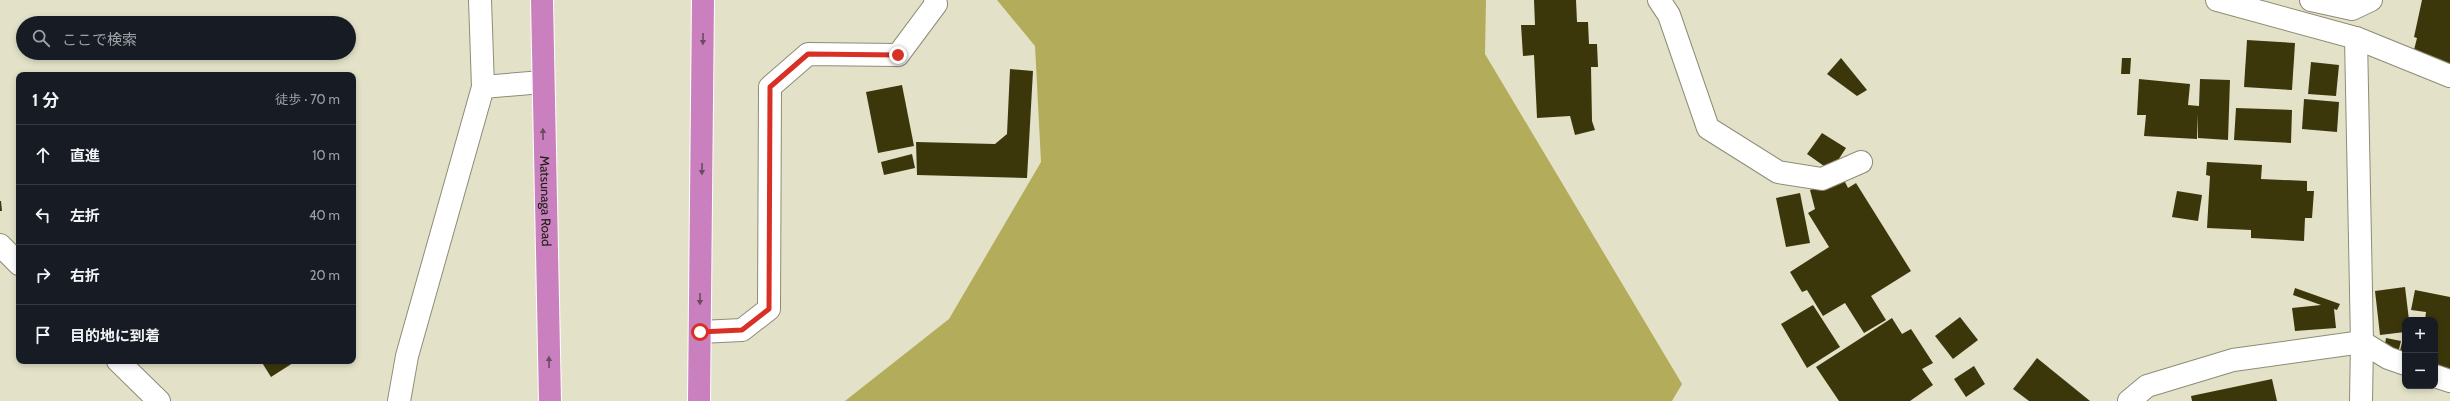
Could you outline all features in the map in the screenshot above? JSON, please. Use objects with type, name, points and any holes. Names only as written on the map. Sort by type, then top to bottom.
[{"type":"highway","name":"Matsunaga Road","points":[[542,0],[542,82],[550,401]]},
{"type":"highway","points":[[698,401],[703,0]]},
{"type":"street","points":[[399,401],[407,356],[483,86],[480,0]]},
{"type":"street","points":[[700,332],[742,330],[769,309],[770,87],[808,54],[898,55],[936,4],[935,0]]},
{"type":"street","points":[[1659,0],[1669,15],[1708,128],[1778,172],[1822,180],[1861,162]]},
{"type":"street","points":[[2217,0],[2259,6],[2356,38],[2450,76]]},
{"type":"street","points":[[2311,0],[2352,9],[2371,0]]},
{"type":"street","points":[[2356,38],[2362,342],[2361,401]]},
{"type":"street","points":[[483,86],[542,82]]},
{"type":"street","points":[[0,245],[16,261]]},
{"type":"street","points":[[2129,401],[2147,386],[2233,360],[2362,342],[2388,358],[2402,363]]},
{"type":"street","points":[[121,364],[159,401]]},
{"type":"street","points":[[2438,377],[2450,381]]},
{"type":"shaded area","points":[[997,0],[1486,0],[1485,54],[1682,384],[1672,401],[845,401],[949,319],[1041,162],[1035,46]]},
{"type":"building","points":[[1534,0],[1576,0],[1577,22],[1588,22],[1589,44],[1597,44],[1598,67],[1591,67],[1592,121],[1595,130],[1575,135],[1570,116],[1537,118],[1534,55],[1523,56],[1521,25],[1535,25]]},
{"type":"building","points":[[2422,0],[2450,0],[2450,67],[2412,58],[2417,38],[2414,37]]},
{"type":"building","points":[[2247,40],[2295,43],[2292,90],[2244,87]]},
{"type":"building","points":[[1841,58],[1867,90],[1857,96],[1827,74]]},
{"type":"building","points":[[2122,58],[2131,58],[2130,74],[2121,74]]},
{"type":"building","points":[[2311,62],[2339,65],[2336,96],[2308,94]]},
{"type":"building","points":[[1010,69],[1033,71],[1027,178],[917,175],[916,142],[995,144],[1007,134]]},
{"type":"building","points":[[2139,79],[2190,84],[2188,105],[2199,106],[2200,79],[2230,80],[2228,140],[2198,138],[2198,114],[2197,139],[2144,136],[2146,115],[2137,115]]},
{"type":"building","points":[[902,85],[914,146],[878,153],[866,92]]},
{"type":"building","points":[[2304,99],[2339,102],[2337,132],[2302,129]]},
{"type":"building","points":[[2236,108],[2292,110],[2291,143],[2234,140]]},
{"type":"building","points":[[1822,133],[1846,148],[1831,171],[1807,154]]},
{"type":"building","points":[[912,154],[915,168],[884,175],[881,162]]},
{"type":"building","points":[[2207,162],[2262,165],[2261,179],[2307,181],[2307,191],[2314,191],[2312,218],[2305,218],[2304,241],[2251,238],[2251,230],[2207,228],[2210,176],[2206,175]]},
{"type":"building","points":[[1844,180],[1848,188],[1856,183],[1911,271],[1871,296],[1886,320],[1864,333],[1845,303],[1823,316],[1807,290],[1802,292],[1790,272],[1829,247],[1808,213],[1815,209],[1810,190]]},
{"type":"building","points":[[2177,191],[2202,195],[2198,221],[2172,217]]},
{"type":"building","points":[[1800,193],[1810,243],[1786,247],[1776,198]]},
{"type":"building","points":[[1,201],[2,211],[0,211]]},
{"type":"building","points":[[2405,287],[2409,317],[2402,317],[2402,332],[2380,335],[2375,291]]},
{"type":"building","points":[[2295,288],[2340,304],[2337,310],[2334,309],[2336,328],[2295,331],[2292,308],[2321,305],[2293,295]]},
{"type":"building","points":[[2415,290],[2450,297],[2450,369],[2438,366],[2438,317],[2425,317],[2426,312],[2411,310]]},
{"type":"building","points":[[1813,305],[1840,347],[1807,368],[1781,324]]},
{"type":"building","points":[[1960,317],[1978,340],[1953,359],[1935,336]]},
{"type":"building","points":[[1892,318],[1902,334],[1911,329],[1933,363],[1922,369],[1933,385],[1910,401],[1839,401],[1816,367]]},
{"type":"building","points":[[2386,338],[2401,341],[2398,353],[2384,350]]},
{"type":"building","points":[[2402,342],[2402,356],[2399,355]]},
{"type":"building","points":[[2037,358],[2090,401],[2029,401],[2013,389]]},
{"type":"building","points":[[263,364],[291,364],[271,377]]},
{"type":"building","points":[[1974,366],[1985,384],[1966,397],[1954,379]]},
{"type":"building","points":[[2272,379],[2277,401],[2192,401],[2191,396]]},
{"type":"route","points":[[700,332],[742,330],[769,309],[770,87],[808,54],[898,55]]}]
